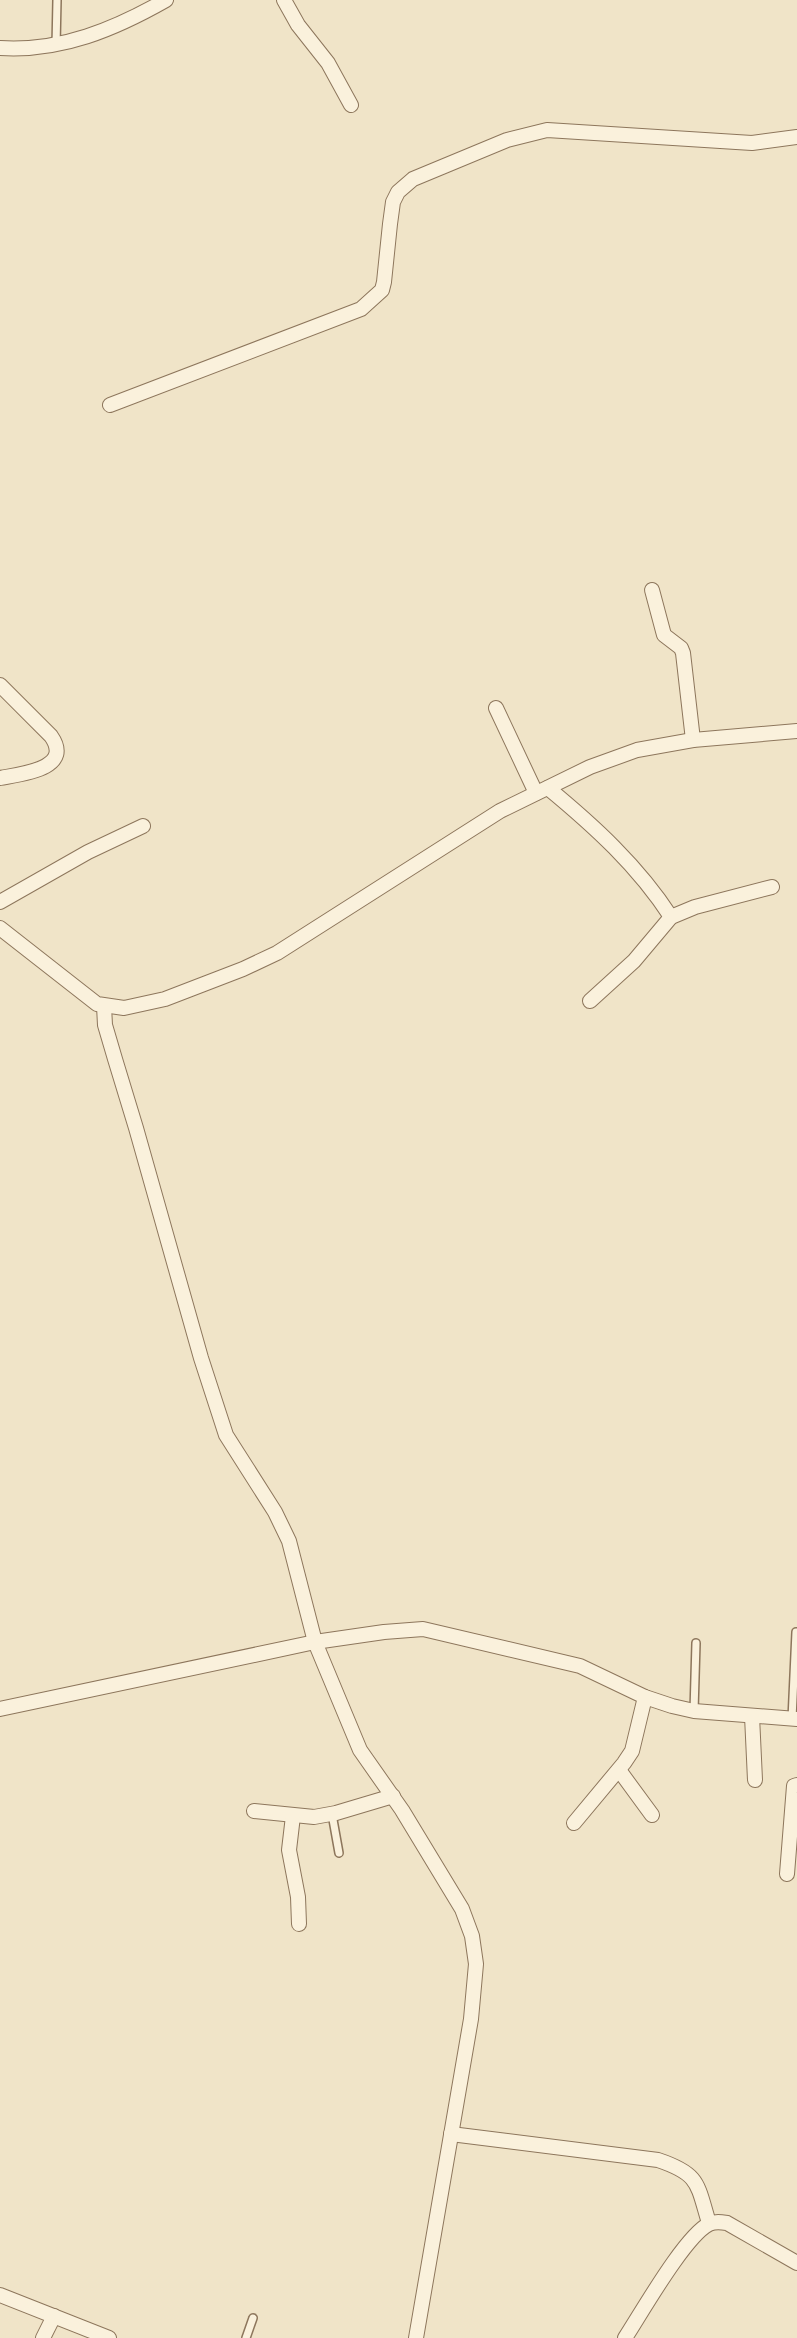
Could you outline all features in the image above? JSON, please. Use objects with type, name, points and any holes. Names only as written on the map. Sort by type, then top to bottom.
[{"type":"street","points":[[0,48],[31,49],[56,46],[119,25],[166,0]]},
{"type":"street","points":[[284,0],[298,25],[328,63],[351,105]]},
{"type":"street","points":[[110,405],[361,309],[382,290],[393,202],[398,192],[413,179],[507,141],[547,130],[752,143],[797,137]]},
{"type":"street","points":[[652,590],[664,635],[681,648],[683,653],[693,740]]},
{"type":"street","points":[[0,685],[51,736],[57,751],[54,760],[48,765],[0,778]]},
{"type":"street","points":[[496,708],[542,790],[576,811],[628,861],[655,893],[671,917]]},
{"type":"street","points":[[0,928],[85,996],[104,1006],[137,1006],[165,999],[243,969],[277,953],[500,811],[591,767],[637,750],[693,740],[797,732]]},
{"type":"street","points":[[0,902],[88,852],[142,826]]},
{"type":"street","points":[[590,1001],[634,961],[671,917],[695,907],[772,887]]},
{"type":"street","points":[[104,1006],[105,1025],[201,1358],[226,1434],[275,1512],[289,1541],[315,1642],[360,1750],[393,1796],[462,1909],[472,1936],[476,1964],[471,2019],[416,2338]]},
{"type":"street","points":[[0,1709],[315,1642],[423,1629],[580,1666],[645,1697],[694,1711],[795,1719]]},
{"type":"street","points":[[574,1823],[632,1751],[645,1697]]},
{"type":"street","points":[[752,1716],[755,1780]]},
{"type":"street","points":[[619,1770],[652,1815]]},
{"type":"street","points":[[787,1874],[791,1806],[794,1786],[797,1785]]},
{"type":"street","points":[[254,1811],[314,1817],[393,1796]]},
{"type":"street","points":[[293,1816],[289,1850],[298,1897],[299,1924]]},
{"type":"street","points":[[451,2134],[658,2160],[670,2164],[692,2176],[710,2223]]},
{"type":"street","points":[[626,2338],[690,2239],[710,2223],[727,2223],[797,2263]]},
{"type":"street","points":[[0,2295],[108,2338]]},
{"type":"street","points":[[43,2338],[54,2316]]},
{"type":"lane","points":[[56,46],[57,0]]},
{"type":"lane","points":[[795,1719],[796,1632]]},
{"type":"lane","points":[[694,1711],[696,1643]]},
{"type":"lane","points":[[332,1814],[339,1853]]},
{"type":"lane","points":[[246,2338],[253,2318]]}]
